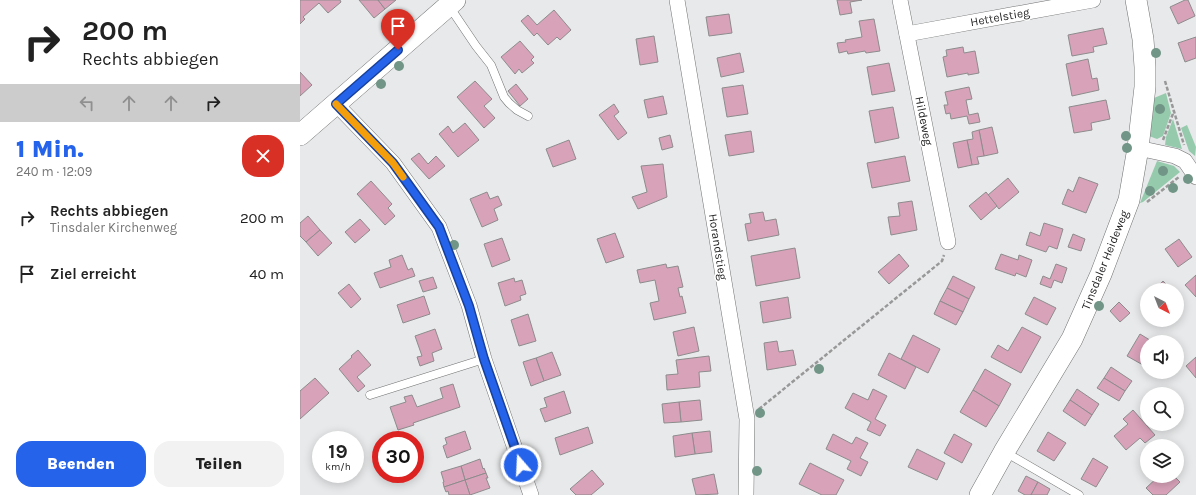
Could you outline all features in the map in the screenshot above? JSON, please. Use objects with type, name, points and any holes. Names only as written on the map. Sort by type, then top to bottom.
[{"type":"street","name":"Horandstieg","points":[[677,0],[747,419],[746,495]]},
{"type":"street","name":"Hildeweg","points":[[900,0],[948,242]]},
{"type":"street","name":"Hettelstieg","points":[[907,34],[1093,0]]},
{"type":"street","name":"Tinsdaler Heideweg","points":[[980,495],[1072,339],[1088,306],[1129,200],[1138,148],[1145,67],[1136,0]]},
{"type":"street","points":[[300,135],[452,3]]},
{"type":"street","points":[[336,104],[393,163],[439,227],[469,306],[484,359],[531,495]]},
{"type":"street","points":[[1138,148],[1175,156],[1185,161],[1193,173]]},
{"type":"lane","points":[[452,3],[472,40],[491,65],[504,97],[508,103],[528,116]]},
{"type":"lane","points":[[370,395],[484,359]]},
{"type":"lane","points":[[1004,452],[1079,495]]},
{"type":"path","points":[[1165,81],[1186,151]]},
{"type":"path","points":[[1142,206],[1193,173]]},
{"type":"path","points":[[747,419],[942,261],[948,242]]},
{"type":"green space","points":[[1166,93],[1171,113],[1163,136],[1157,139],[1149,136],[1154,98]]},
{"type":"green space","points":[[1173,119],[1182,149],[1165,145],[1166,137]]},
{"type":"green space","points":[[1187,125],[1196,147],[1195,156],[1189,151],[1181,128]]},
{"type":"green space","points":[[1157,161],[1174,166],[1180,172],[1140,203]]},
{"type":"building","points":[[300,0],[340,0],[341,2],[328,13],[319,3],[303,17],[305,19],[300,24]]},
{"type":"building","points":[[359,0],[378,0],[385,9],[374,18]]},
{"type":"building","points":[[378,0],[396,0],[385,9]]},
{"type":"building","points":[[837,0],[862,0],[850,2],[852,13],[840,15]]},
{"type":"building","points":[[1188,0],[1195,16],[1178,24],[1170,7]]},
{"type":"building","points":[[554,10],[571,30],[560,40],[557,37],[548,45],[537,33],[534,36],[521,21],[528,15],[537,25]]},
{"type":"building","points":[[729,14],[732,33],[709,36],[706,17]]},
{"type":"building","points":[[874,19],[880,51],[866,53],[865,51],[848,54],[847,51],[839,53],[837,43],[862,37],[859,21]]},
{"type":"building","points":[[1103,28],[1107,44],[1093,47],[1094,52],[1072,56],[1068,35]]},
{"type":"building","points":[[654,36],[658,62],[640,65],[636,39]]},
{"type":"building","points":[[1196,37],[1196,58],[1185,62],[1178,43]]},
{"type":"building","points":[[520,41],[534,57],[531,60],[534,63],[522,73],[519,69],[515,74],[501,57]]},
{"type":"building","points":[[963,47],[964,53],[975,51],[979,73],[968,75],[968,73],[947,77],[943,57],[947,56],[946,50]]},
{"type":"building","points":[[740,53],[744,72],[721,77],[717,58]]},
{"type":"building","points":[[1088,59],[1092,79],[1097,78],[1099,90],[1072,96],[1066,64]]},
{"type":"building","points":[[889,63],[895,91],[872,95],[867,67]]},
{"type":"building","points":[[300,72],[312,85],[300,96]]},
{"type":"building","points":[[475,81],[492,99],[484,106],[495,118],[484,128],[457,97]]},
{"type":"building","points":[[516,84],[528,99],[520,106],[508,91]]},
{"type":"building","points":[[743,85],[748,114],[727,117],[722,88]]},
{"type":"building","points":[[969,87],[972,99],[966,100],[969,115],[978,113],[980,122],[969,124],[967,116],[951,119],[950,113],[946,114],[944,105],[948,105],[945,92]]},
{"type":"building","points":[[663,96],[667,114],[648,118],[644,100]]},
{"type":"building","points":[[1106,100],[1110,119],[1091,123],[1092,130],[1074,133],[1069,107]]},
{"type":"building","points":[[614,104],[619,112],[614,116],[627,133],[618,140],[599,115]]},
{"type":"building","points":[[893,107],[899,138],[875,143],[869,111]]},
{"type":"building","points":[[465,123],[479,140],[458,157],[439,134],[448,126],[453,133]]},
{"type":"building","points":[[992,127],[998,153],[984,156],[979,130]]},
{"type":"building","points":[[979,130],[984,156],[977,157],[979,164],[972,165],[967,140],[973,139],[972,132]]},
{"type":"building","points":[[751,131],[754,152],[729,156],[725,135]]},
{"type":"building","points":[[670,135],[673,147],[662,150],[659,138]]},
{"type":"building","points":[[569,140],[576,159],[553,167],[546,149]]},
{"type":"building","points":[[967,140],[972,165],[958,168],[953,143]]},
{"type":"building","points":[[419,153],[428,164],[436,156],[445,166],[429,179],[411,159]]},
{"type":"building","points":[[905,156],[910,181],[872,188],[867,163]]},
{"type":"building","points":[[663,164],[667,197],[638,209],[632,197],[647,192],[641,166]]},
{"type":"building","points":[[1079,177],[1098,184],[1086,213],[1062,204],[1068,189],[1073,192]]},
{"type":"building","points":[[1008,178],[1019,192],[999,209],[988,195]]},
{"type":"building","points":[[371,181],[392,204],[388,208],[395,216],[385,225],[357,194]]},
{"type":"building","points":[[487,192],[490,199],[498,196],[502,205],[494,209],[498,220],[482,227],[470,199]]},
{"type":"building","points":[[986,192],[997,206],[981,220],[969,206]]},
{"type":"building","points":[[912,201],[917,230],[891,235],[888,217],[900,216],[898,203]]},
{"type":"building","points":[[763,212],[765,221],[776,219],[779,235],[748,241],[745,224],[751,223],[749,214]]},
{"type":"building","points":[[308,216],[320,230],[306,242],[300,236],[300,223]]},
{"type":"building","points":[[360,219],[370,230],[355,243],[345,232]]},
{"type":"building","points":[[1044,223],[1063,229],[1057,249],[1049,246],[1046,252],[1026,245],[1030,232],[1040,236]]},
{"type":"building","points":[[320,230],[332,243],[318,256],[306,242]]},
{"type":"building","points":[[615,233],[624,257],[606,263],[597,239]]},
{"type":"building","points":[[1073,234],[1085,239],[1081,251],[1068,247]]},
{"type":"building","points":[[502,238],[510,260],[492,267],[484,244]]},
{"type":"building","points":[[1179,239],[1192,257],[1178,267],[1165,249]]},
{"type":"building","points":[[795,248],[800,278],[756,286],[751,256]]},
{"type":"building","points":[[899,254],[909,266],[889,284],[878,272]]},
{"type":"building","points":[[1001,254],[1018,260],[1019,255],[1032,260],[1026,277],[1016,273],[1015,276],[995,269]]},
{"type":"building","points":[[402,255],[408,270],[412,268],[415,276],[380,288],[374,273],[391,267],[389,260]]},
{"type":"building","points":[[666,264],[667,268],[678,266],[683,287],[678,288],[680,297],[682,296],[686,313],[654,320],[650,303],[659,301],[655,280],[640,283],[637,270]]},
{"type":"building","points":[[1056,264],[1067,268],[1062,283],[1054,280],[1051,288],[1040,284],[1043,276],[1050,279]]},
{"type":"building","points":[[1196,275],[1196,297],[1185,285]]},
{"type":"building","points":[[953,276],[975,287],[969,299],[947,288]]},
{"type":"building","points":[[433,277],[437,288],[423,292],[419,281]]},
{"type":"building","points":[[514,278],[515,282],[522,280],[526,294],[520,296],[521,300],[505,306],[498,283]]},
{"type":"building","points":[[349,284],[361,299],[351,308],[338,293]]},
{"type":"building","points":[[947,288],[969,299],[963,312],[940,301]]},
{"type":"building","points":[[424,296],[430,314],[403,323],[397,305]]},
{"type":"building","points":[[788,297],[791,318],[763,323],[760,302]]},
{"type":"building","points":[[1034,297],[1056,308],[1047,325],[1025,314]]},
{"type":"building","points":[[940,301],[963,312],[956,325],[934,314]]},
{"type":"building","points":[[1119,302],[1130,313],[1120,322],[1110,311]]},
{"type":"building","points":[[528,314],[536,341],[519,346],[511,320]]},
{"type":"building","points":[[694,327],[699,351],[678,356],[673,332]]},
{"type":"building","points":[[1022,327],[1041,337],[1021,373],[991,357],[998,345],[1008,351]]},
{"type":"building","points":[[435,329],[442,349],[432,353],[434,361],[420,366],[417,357],[422,356],[415,336]]},
{"type":"building","points":[[1140,334],[1142,335],[1140,335],[1140,363],[1127,356]]},
{"type":"building","points":[[913,335],[940,349],[928,373],[901,359]]},
{"type":"building","points":[[777,341],[779,352],[793,350],[796,365],[767,370],[764,343]]},
{"type":"building","points":[[358,350],[371,365],[357,377],[365,386],[358,392],[339,369]]},
{"type":"building","points":[[552,352],[561,375],[544,381],[536,358]]},
{"type":"building","points":[[889,353],[916,367],[905,389],[878,375]]},
{"type":"building","points":[[709,356],[711,371],[699,372],[700,387],[667,390],[666,375],[678,374],[676,360]]},
{"type":"building","points":[[1196,357],[1196,378],[1186,366]]},
{"type":"building","points":[[536,358],[544,381],[531,386],[523,362]]},
{"type":"building","points":[[1111,367],[1132,381],[1125,391],[1104,378]]},
{"type":"building","points":[[985,369],[1011,384],[999,406],[973,390]]},
{"type":"building","points":[[315,378],[329,393],[300,419],[300,391]]},
{"type":"building","points":[[1104,378],[1125,391],[1119,401],[1097,388]]},
{"type":"building","points":[[453,384],[460,407],[413,423],[414,425],[398,430],[390,407],[406,402],[404,397],[412,395],[417,407],[443,398],[440,388]]},
{"type":"building","points":[[873,389],[887,396],[875,419],[886,425],[880,436],[867,430],[871,422],[845,408],[853,393],[868,400]]},
{"type":"building","points":[[1077,389],[1099,404],[1092,415],[1070,400]]},
{"type":"building","points":[[973,390],[999,406],[986,427],[960,412]]},
{"type":"building","points":[[564,391],[571,413],[545,422],[540,409],[547,407],[544,398]]},
{"type":"building","points":[[700,400],[702,420],[681,422],[679,402]]},
{"type":"building","points":[[1070,400],[1092,415],[1085,426],[1063,411]]},
{"type":"building","points":[[679,402],[681,422],[664,423],[662,404]]},
{"type":"building","points":[[1133,410],[1140,418],[1140,431],[1151,431],[1155,435],[1150,439],[1140,438],[1126,450],[1114,436],[1128,424],[1123,419]]},
{"type":"building","points":[[588,427],[593,443],[560,455],[555,438]]},
{"type":"building","points":[[465,431],[471,449],[447,458],[443,446],[447,444],[445,438]]},
{"type":"building","points":[[710,431],[712,452],[695,454],[692,433]]},
{"type":"building","points":[[1048,432],[1066,443],[1054,461],[1037,451]]},
{"type":"building","points":[[692,433],[695,454],[675,457],[673,436]]},
{"type":"building","points":[[833,434],[852,444],[856,437],[868,443],[860,458],[868,462],[861,476],[847,469],[851,461],[826,449]]},
{"type":"building","points":[[954,434],[972,444],[962,463],[944,453]]},
{"type":"building","points":[[917,449],[945,463],[937,480],[908,467]]},
{"type":"building","points":[[1093,458],[1108,467],[1096,487],[1081,479]]},
{"type":"building","points":[[480,459],[486,473],[465,480],[461,466]]},
{"type":"building","points":[[810,463],[844,480],[836,495],[822,495],[799,484]]},
{"type":"building","points":[[461,466],[465,480],[444,487],[441,472]]},
{"type":"building","points":[[592,470],[604,484],[591,495],[576,495],[570,489]]},
{"type":"building","points":[[486,473],[488,478],[486,478],[490,488],[470,495],[465,480]]},
{"type":"building","points":[[714,474],[718,494],[696,495],[692,479]]},
{"type":"building","points":[[1026,476],[1038,482],[1031,495],[1025,495],[1018,491]]},
{"type":"building","points":[[465,480],[470,495],[449,495],[448,491],[446,492],[444,487]]},
{"type":"building","points":[[1038,482],[1050,489],[1047,495],[1031,495]]},
{"type":"building","points":[[1151,483],[1179,483],[1166,495],[1153,495],[1146,488]]},
{"type":"slow traffic","points":[[336,104],[393,163],[403,177]]},
{"type":"route","points":[[398,50],[336,104],[393,163],[439,227],[469,306],[484,359],[521,465]]}]
